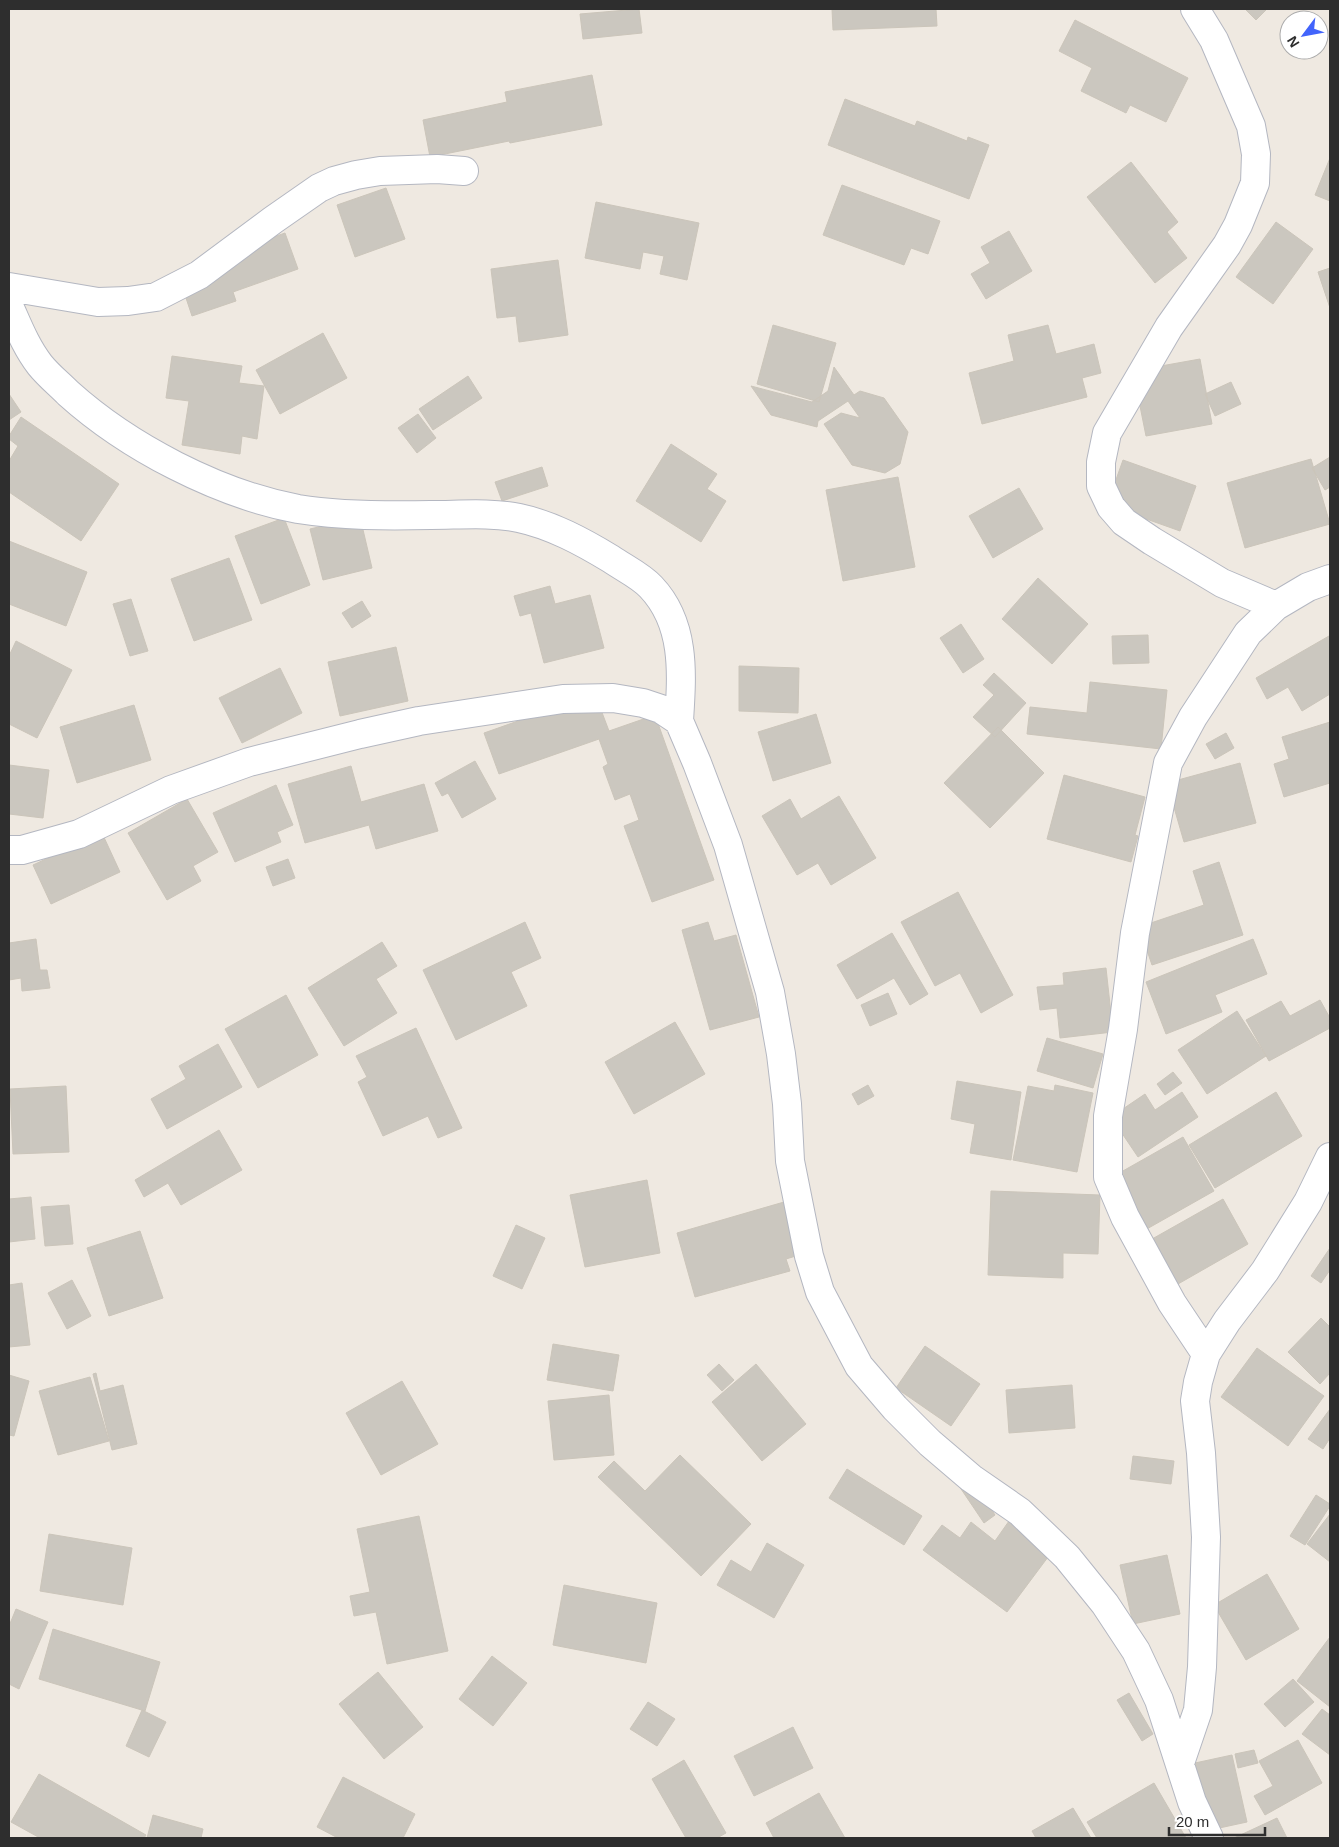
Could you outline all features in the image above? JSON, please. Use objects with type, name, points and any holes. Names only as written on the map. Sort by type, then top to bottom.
[{"type":"street","points":[[1195,9],[1214,40],[1251,126],[1256,154],[1255,183],[1238,225],[1227,245],[1169,328],[1107,433],[1100,462],[1101,486],[1111,508],[1124,522],[1222,583],[1276,606]]},
{"type":"street","points":[[9,287],[98,302],[128,301],[156,296],[199,275],[273,220],[319,188],[334,181],[380,171],[437,169],[464,172]]},
{"type":"street","points":[[9,306],[24,340],[40,365],[83,406],[116,431],[150,452],[231,490],[298,508],[342,514],[382,516],[488,514],[520,518],[551,528],[591,546],[650,586],[667,606],[680,649],[682,680],[679,721],[728,845],[770,992],[787,1104],[790,1161],[809,1256],[820,1292],[859,1366],[895,1408],[930,1444],[971,1478],[1027,1519],[1067,1556],[1105,1604],[1136,1650],[1156,1692],[1192,1802],[1209,1838]]},
{"type":"street","points":[[1206,1354],[1172,1303],[1124,1216],[1108,1177],[1108,1116],[1119,1056],[1135,933],[1168,763],[1192,717],[1248,633],[1276,606],[1308,587],[1330,579]]},
{"type":"street","points":[[9,850],[22,850],[79,834],[171,790],[248,762],[360,734],[419,722],[563,699],[613,698],[644,703],[661,710],[679,721]]},
{"type":"street","points":[[1180,1763],[1198,1710],[1202,1667],[1206,1537],[1201,1454],[1194,1401],[1198,1382],[1206,1354],[1227,1321],[1265,1271],[1308,1202],[1330,1157]]},
{"type":"building","points":[[639,9],[642,33],[583,39],[580,14]]},
{"type":"building","points":[[832,9],[936,9],[937,26],[833,30]]},
{"type":"building","points":[[1245,9],[1267,9],[1256,20]]},
{"type":"building","points":[[1075,20],[1188,78],[1166,122],[1130,105],[1126,113],[1081,91],[1092,68],[1059,51]]},
{"type":"building","points":[[592,75],[602,125],[430,157],[423,120],[507,102],[505,92]]},
{"type":"building","points":[[845,99],[915,126],[917,121],[967,141],[968,137],[989,145],[969,199],[828,145]]},
{"type":"building","points":[[1330,158],[1330,201],[1315,195]]},
{"type":"building","points":[[1131,162],[1178,222],[1167,232],[1187,258],[1155,283],[1087,197]]},
{"type":"building","points":[[842,185],[940,221],[928,254],[911,248],[904,265],[823,235]]},
{"type":"building","points":[[386,188],[405,239],[355,257],[337,205]]},
{"type":"building","points":[[596,202],[699,223],[687,280],[660,274],[664,256],[643,252],[640,269],[585,258]]},
{"type":"building","points":[[1276,222],[1313,249],[1273,304],[1236,277]]},
{"type":"building","points":[[1009,231],[1032,271],[986,299],[971,274],[990,263],[981,247]]},
{"type":"building","points":[[285,233],[298,269],[233,292],[236,301],[192,316],[177,271]]},
{"type":"building","points":[[558,260],[568,335],[519,342],[516,316],[497,318],[491,269]]},
{"type":"building","points":[[1330,268],[1330,308],[1318,272]]},
{"type":"building","points":[[773,325],[836,343],[819,402],[757,384]]},
{"type":"building","points":[[1048,325],[1056,354],[1094,344],[1101,373],[1082,378],[1087,397],[982,424],[969,373],[1014,361],[1008,335]]},
{"type":"building","points":[[323,333],[347,378],[280,414],[256,370]]},
{"type":"building","points":[[172,356],[242,366],[239,383],[264,386],[257,439],[242,436],[240,454],[182,445],[189,401],[166,398]]},
{"type":"building","points":[[1200,359],[1212,424],[1146,436],[1133,371]]},
{"type":"building","points":[[834,367],[854,395],[860,391],[884,398],[908,432],[900,464],[885,473],[852,465],[824,424],[841,413],[860,418],[848,401],[818,421],[817,427],[771,415],[751,386],[812,402],[828,391]]},
{"type":"building","points":[[468,376],[482,398],[433,430],[419,409]]},
{"type":"building","points":[[1231,382],[1241,404],[1215,416],[1205,394]]},
{"type":"building","points":[[9,394],[21,412],[9,420]]},
{"type":"building","points":[[418,414],[436,438],[417,453],[398,428]]},
{"type":"building","points":[[21,417],[119,484],[81,541],[9,492],[9,461],[18,446],[9,439],[9,436]]},
{"type":"building","points":[[671,444],[717,474],[707,489],[726,501],[701,542],[636,501]]},
{"type":"building","points":[[1330,457],[1330,487],[1325,490],[1312,468]]},
{"type":"building","points":[[1311,459],[1330,524],[1245,548],[1227,483]]},
{"type":"building","points":[[1123,460],[1196,486],[1180,531],[1107,505]]},
{"type":"building","points":[[542,467],[548,486],[502,501],[495,482]]},
{"type":"building","points":[[898,477],[915,567],[843,581],[826,490]]},
{"type":"building","points":[[1019,488],[1043,529],[993,558],[969,516]]},
{"type":"building","points":[[360,517],[372,568],[323,580],[310,529]]},
{"type":"building","points":[[284,518],[310,585],[261,604],[235,536]]},
{"type":"building","points":[[9,541],[87,572],[66,626],[9,604]]},
{"type":"building","points":[[229,558],[252,620],[194,641],[171,579]]},
{"type":"building","points":[[1038,578],[1088,624],[1052,664],[1002,619]]},
{"type":"building","points":[[550,586],[555,604],[590,595],[604,648],[544,663],[531,613],[520,616],[514,596]]},
{"type":"building","points":[[131,599],[148,651],[130,656],[113,604]]},
{"type":"building","points":[[362,601],[371,616],[352,628],[342,613]]},
{"type":"building","points":[[961,624],[984,659],[963,673],[940,638]]},
{"type":"building","points":[[1148,635],[1149,663],[1113,664],[1112,636]]},
{"type":"building","points":[[1329,636],[1330,694],[1302,711],[1288,687],[1267,699],[1256,678]]},
{"type":"building","points":[[16,641],[72,670],[37,738],[9,724],[9,656]]},
{"type":"building","points":[[396,647],[408,701],[340,716],[328,662]]},
{"type":"building","points":[[739,666],[799,668],[798,713],[739,711]]},
{"type":"building","points":[[280,668],[302,713],[242,743],[219,698]]},
{"type":"building","points":[[994,673],[1026,703],[995,737],[973,717],[994,695],[983,685]]},
{"type":"building","points":[[1090,682],[1167,690],[1161,749],[1027,734],[1030,707],[1087,713]]},
{"type":"building","points":[[595,694],[609,731],[655,715],[714,880],[652,902],[624,826],[639,820],[630,794],[615,800],[603,767],[608,764],[599,739],[499,774],[484,733]]},
{"type":"building","points":[[134,705],[151,760],[77,783],[60,727]]},
{"type":"building","points":[[816,714],[831,763],[773,781],[758,732]]},
{"type":"building","points":[[1330,722],[1330,783],[1284,797],[1274,764],[1289,759],[1282,737]]},
{"type":"building","points":[[998,727],[1044,773],[990,828],[944,783]]},
{"type":"building","points":[[1226,733],[1234,748],[1215,759],[1206,744]]},
{"type":"building","points":[[475,761],[496,799],[462,818],[448,793],[442,796],[435,783]]},
{"type":"building","points":[[1240,763],[1256,823],[1184,842],[1167,783]]},
{"type":"building","points":[[9,765],[49,770],[43,818],[9,814]]},
{"type":"building","points":[[351,766],[361,802],[424,784],[438,831],[376,849],[369,825],[305,843],[288,784]]},
{"type":"building","points":[[1064,775],[1145,797],[1135,835],[1138,836],[1131,862],[1047,839]]},
{"type":"building","points":[[276,785],[293,825],[277,832],[281,842],[235,862],[213,813]]},
{"type":"building","points":[[839,796],[876,858],[831,885],[818,863],[797,875],[762,816],[790,799],[801,819]]},
{"type":"building","points":[[187,799],[218,852],[193,866],[201,881],[167,900],[128,833]]},
{"type":"building","points":[[102,833],[120,872],[51,904],[33,865]]},
{"type":"building","points":[[288,859],[295,878],[273,886],[266,867]]},
{"type":"building","points":[[1219,862],[1243,935],[1152,965],[1139,927],[1204,905],[1193,871]]},
{"type":"building","points":[[958,892],[1013,995],[981,1013],[960,973],[935,986],[901,922]]},
{"type":"building","points":[[525,922],[541,958],[511,972],[527,1006],[456,1040],[423,970]]},
{"type":"building","points":[[708,922],[714,941],[736,935],[759,1017],[710,1030],[682,930]]},
{"type":"building","points":[[892,933],[928,994],[910,1005],[894,978],[857,999],[837,965]]},
{"type":"building","points":[[36,939],[40,970],[47,970],[50,988],[22,991],[21,978],[9,980],[9,943]]},
{"type":"building","points":[[1253,939],[1267,974],[1215,995],[1222,1012],[1166,1034],[1146,982]]},
{"type":"building","points":[[382,942],[397,966],[376,979],[397,1013],[344,1046],[308,988]]},
{"type":"building","points":[[1106,968],[1113,1032],[1060,1038],[1057,1008],[1040,1010],[1037,987],[1064,985],[1063,973]]},
{"type":"building","points":[[888,993],[897,1014],[870,1026],[861,1005]]},
{"type":"building","points":[[286,995],[318,1055],[258,1088],[225,1029]]},
{"type":"building","points":[[1320,1000],[1330,1018],[1330,1028],[1269,1061],[1246,1020],[1281,1001],[1290,1016]]},
{"type":"building","points":[[1237,1011],[1266,1056],[1207,1094],[1178,1050]]},
{"type":"building","points":[[675,1022],[705,1074],[634,1114],[605,1062]]},
{"type":"building","points":[[416,1028],[462,1128],[438,1138],[428,1116],[383,1136],[358,1082],[367,1077],[356,1056]]},
{"type":"building","points":[[1047,1038],[1103,1054],[1093,1088],[1037,1071]]},
{"type":"building","points":[[218,1044],[242,1087],[167,1129],[151,1099],[186,1079],[179,1066]]},
{"type":"building","points":[[1173,1072],[1182,1083],[1165,1095],[1157,1084]]},
{"type":"building","points":[[957,1081],[1021,1092],[1011,1160],[970,1153],[975,1124],[951,1119]]},
{"type":"building","points":[[868,1085],[874,1096],[858,1105],[852,1094]]},
{"type":"building","points":[[1055,1085],[1093,1093],[1077,1172],[1013,1160],[1028,1086],[1054,1091]]},
{"type":"building","points":[[66,1086],[69,1152],[13,1154],[10,1089]]},
{"type":"building","points":[[1182,1092],[1198,1117],[1138,1157],[1111,1117],[1145,1094],[1155,1110]]},
{"type":"building","points":[[1276,1092],[1302,1136],[1215,1188],[1189,1145]]},
{"type":"building","points":[[219,1130],[242,1170],[181,1205],[168,1183],[144,1197],[135,1180]]},
{"type":"building","points":[[1183,1137],[1214,1191],[1145,1230],[1114,1176]]},
{"type":"building","points":[[647,1180],[660,1253],[585,1267],[570,1195]]},
{"type":"building","points":[[991,1191],[1100,1195],[1098,1254],[1063,1253],[1063,1278],[988,1275]]},
{"type":"building","points":[[31,1197],[35,1239],[9,1242],[9,1199]]},
{"type":"building","points":[[1223,1199],[1248,1244],[1171,1288],[1145,1243]]},
{"type":"building","points":[[784,1202],[799,1255],[786,1259],[790,1271],[695,1297],[677,1233]]},
{"type":"building","points":[[69,1205],[73,1244],[45,1246],[41,1207]]},
{"type":"building","points":[[516,1225],[545,1238],[522,1289],[493,1276]]},
{"type":"building","points":[[140,1231],[163,1298],[109,1316],[87,1248]]},
{"type":"building","points":[[1330,1248],[1330,1270],[1321,1283],[1311,1276]]},
{"type":"building","points":[[72,1280],[91,1316],[67,1329],[48,1293]]},
{"type":"building","points":[[22,1283],[30,1345],[9,1347],[9,1285]]},
{"type":"building","points":[[1321,1318],[1330,1327],[1330,1373],[1320,1384],[1288,1352]]},
{"type":"building","points":[[553,1344],[619,1355],[613,1391],[547,1380]]},
{"type":"building","points":[[925,1346],[980,1384],[951,1426],[896,1388]]},
{"type":"building","points":[[1257,1348],[1324,1396],[1288,1446],[1221,1397]]},
{"type":"building","points":[[719,1364],[734,1380],[722,1391],[707,1375]]},
{"type":"building","points":[[756,1364],[806,1424],[762,1461],[712,1402]]},
{"type":"building","points":[[96,1373],[100,1391],[123,1385],[137,1444],[112,1450],[93,1374]]},
{"type":"building","points":[[9,1375],[29,1381],[14,1436],[9,1435]]},
{"type":"building","points":[[90,1377],[109,1441],[58,1455],[39,1391]]},
{"type":"building","points":[[402,1381],[438,1444],[381,1475],[346,1413]]},
{"type":"building","points":[[1072,1385],[1075,1428],[1009,1433],[1006,1390]]},
{"type":"building","points":[[609,1395],[614,1455],[554,1460],[548,1401]]},
{"type":"building","points":[[1330,1409],[1330,1438],[1323,1449],[1308,1439]]},
{"type":"building","points":[[680,1455],[751,1524],[701,1576],[598,1477],[614,1461],[645,1491]]},
{"type":"building","points":[[1133,1456],[1174,1461],[1171,1484],[1130,1479]]},
{"type":"building","points":[[847,1469],[922,1516],[904,1545],[829,1498]]},
{"type":"building","points":[[967,1472],[995,1515],[984,1523],[955,1480]]},
{"type":"building","points":[[1316,1495],[1330,1504],[1330,1506],[1305,1545],[1290,1536]]},
{"type":"building","points":[[1330,1514],[1330,1562],[1307,1544]]},
{"type":"building","points":[[419,1516],[448,1651],[387,1664],[376,1612],[354,1616],[350,1596],[370,1592],[357,1529]]},
{"type":"building","points":[[1009,1521],[1051,1553],[1007,1612],[923,1550],[942,1525],[960,1538],[971,1522],[995,1541]]},
{"type":"building","points":[[49,1534],[132,1548],[123,1605],[40,1591]]},
{"type":"building","points":[[767,1543],[804,1565],[774,1618],[717,1585],[731,1560],[751,1572]]},
{"type":"building","points":[[1167,1555],[1180,1614],[1133,1624],[1120,1565]]},
{"type":"building","points":[[1267,1574],[1299,1629],[1246,1660],[1214,1605]]},
{"type":"building","points":[[564,1585],[657,1603],[646,1663],[553,1645]]},
{"type":"building","points":[[16,1609],[48,1622],[19,1689],[9,1684],[9,1626]]},
{"type":"building","points":[[53,1629],[160,1662],[145,1711],[39,1679]]},
{"type":"building","points":[[1330,1637],[1330,1707],[1297,1681]]},
{"type":"building","points":[[492,1656],[527,1683],[493,1726],[459,1699]]},
{"type":"building","points":[[378,1672],[423,1727],[384,1759],[339,1704]]},
{"type":"building","points":[[1293,1679],[1314,1702],[1285,1727],[1264,1704]]},
{"type":"building","points":[[1129,1693],[1153,1734],[1142,1741],[1117,1700]]},
{"type":"building","points":[[648,1702],[675,1719],[657,1746],[630,1729]]},
{"type":"building","points":[[1322,1709],[1330,1715],[1330,1755],[1302,1734]]},
{"type":"building","points":[[142,1710],[166,1722],[149,1757],[126,1746]]},
{"type":"building","points":[[793,1727],[813,1768],[754,1796],[734,1756]]},
{"type":"building","points":[[1298,1740],[1322,1783],[1265,1815],[1254,1796],[1273,1786],[1259,1761]]},
{"type":"building","points":[[1254,1750],[1258,1763],[1238,1768],[1235,1754]]},
{"type":"building","points":[[1232,1755],[1247,1822],[1210,1830],[1195,1763]]},
{"type":"building","points":[[684,1760],[726,1833],[717,1838],[686,1838],[652,1779]]},
{"type":"building","points":[[39,1774],[146,1835],[144,1838],[40,1838],[11,1822]]},
{"type":"building","points":[[343,1777],[415,1814],[403,1838],[338,1838],[317,1827]]},
{"type":"building","points":[[1154,1783],[1186,1838],[1097,1838],[1087,1822]]},
{"type":"building","points":[[819,1793],[845,1838],[774,1838],[766,1823]]},
{"type":"building","points":[[1073,1808],[1091,1838],[1036,1838],[1032,1831]]},
{"type":"building","points":[[153,1815],[203,1829],[201,1838],[147,1838]]},
{"type":"building","points":[[1277,1818],[1287,1838],[1234,1838]]}]
